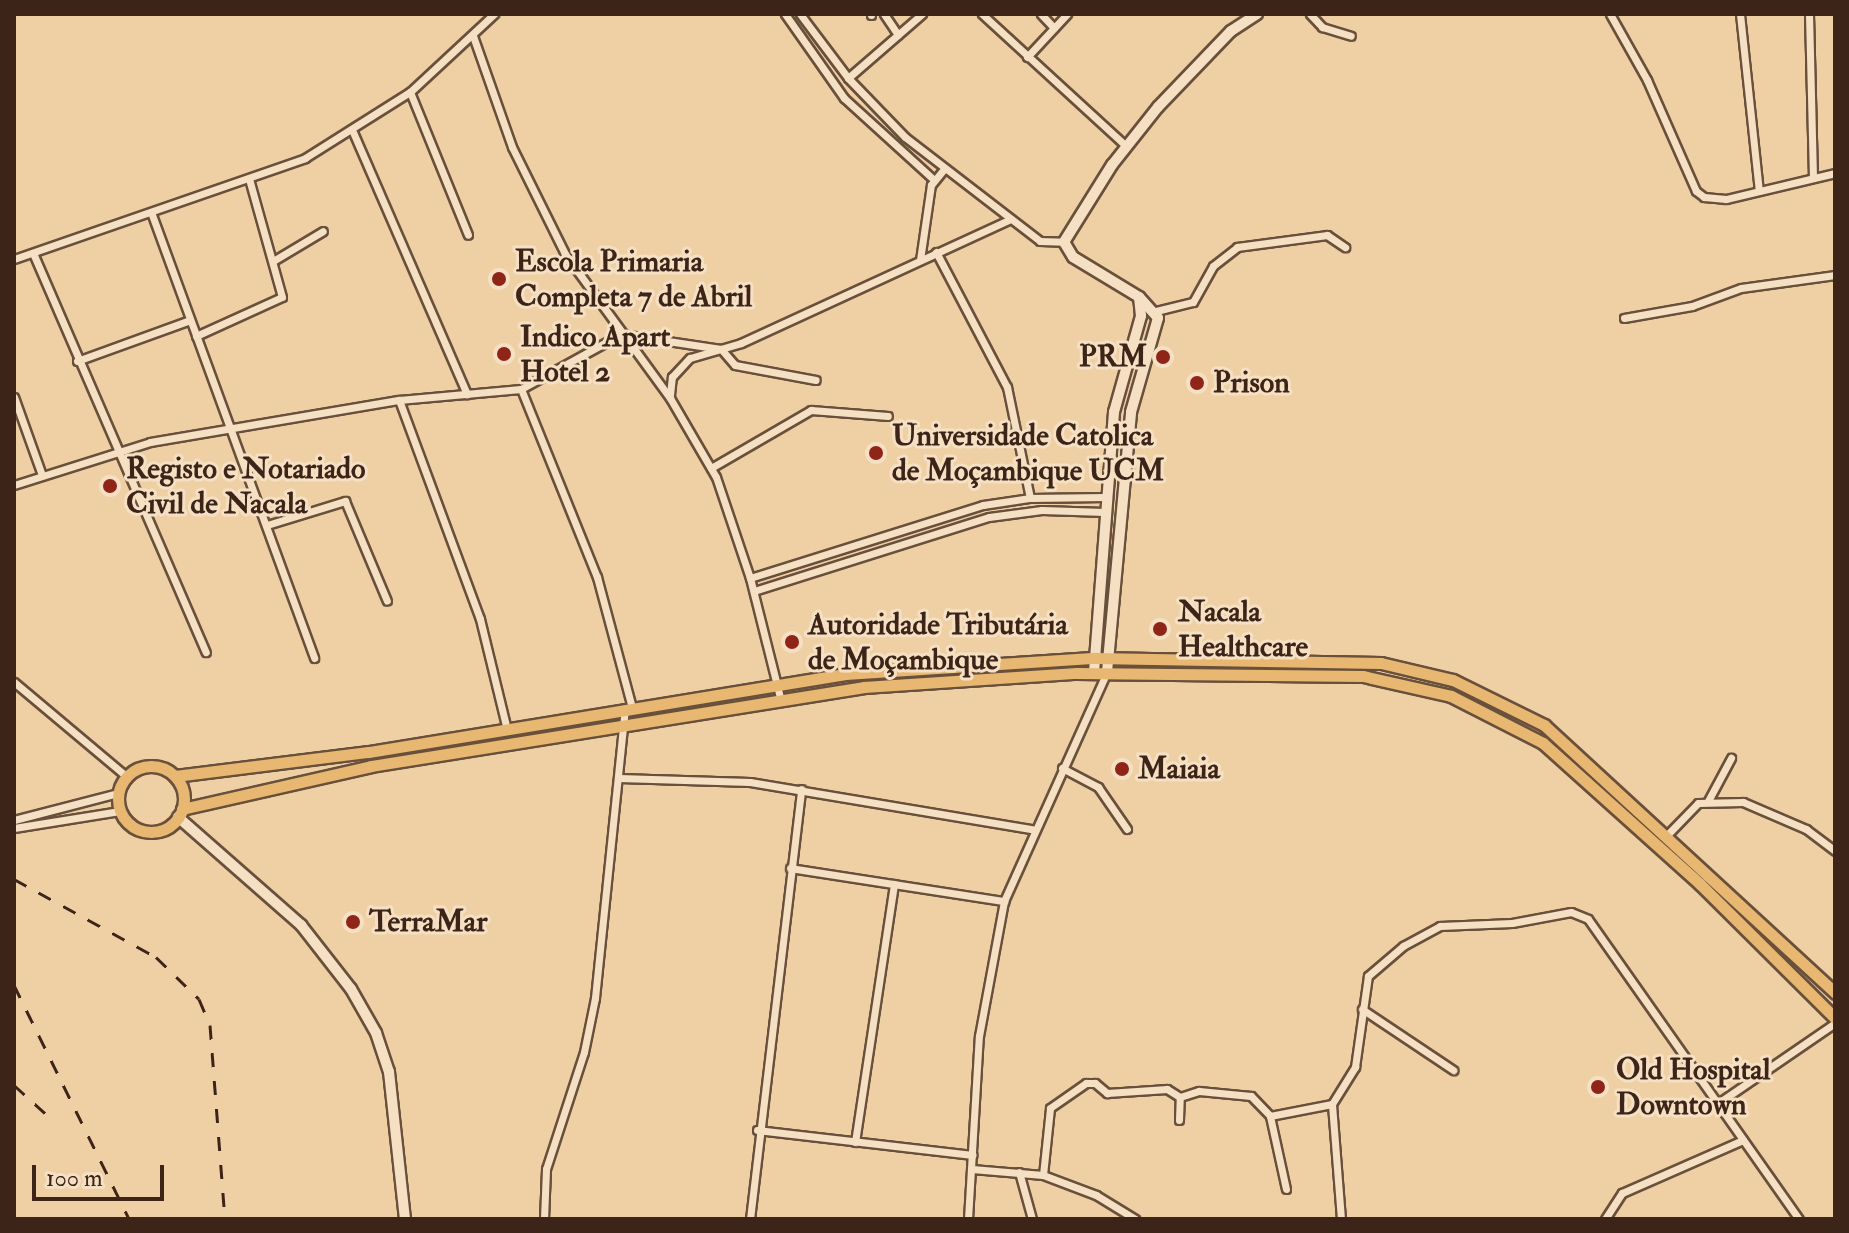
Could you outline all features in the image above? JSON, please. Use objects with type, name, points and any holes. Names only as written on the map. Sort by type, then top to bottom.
[{"type":"main road","points":[[1835,993],[1668,834],[1544,725],[1433,674],[1359,660],[1095,658],[961,664],[777,682],[369,752],[175,776],[147,766],[126,776],[118,793],[120,811],[132,826],[149,832],[180,813],[371,766],[780,697],[972,677],[1094,672],[1350,674],[1419,686],[1481,709],[1543,743],[1578,771],[1835,1020]]},
{"type":"main road","points":[[369,752],[371,766]]},
{"type":"main road","points":[[175,776],[183,792],[180,813]]},
{"type":"street","points":[[14,259],[294,163],[353,132],[410,92],[494,14]]},
{"type":"street","points":[[785,14],[844,98],[933,179]]},
{"type":"street","points":[[800,14],[848,78],[944,169],[1040,241],[1064,242]]},
{"type":"street","points":[[884,14],[898,35]]},
{"type":"street","points":[[848,78],[922,14]]},
{"type":"street","points":[[982,14],[1126,146]]},
{"type":"street","points":[[1041,14],[1054,28]]},
{"type":"street","points":[[1027,57],[1067,14]]},
{"type":"street","points":[[1064,242],[1126,146],[1193,68],[1257,14]]},
{"type":"street","points":[[1312,14],[1322,27],[1351,36]]},
{"type":"street","points":[[1610,14],[1642,69],[1696,191],[1713,200],[1835,173]]},
{"type":"street","points":[[1740,14],[1759,191]]},
{"type":"street","points":[[1809,14],[1813,177]]},
{"type":"street","points":[[473,36],[512,147],[565,254],[670,398],[711,468],[754,591],[780,697]]},
{"type":"street","points":[[410,92],[468,235]]},
{"type":"street","points":[[353,132],[467,394]]},
{"type":"street","points":[[920,260],[933,179],[944,169]]},
{"type":"street","points":[[196,336],[279,302],[282,293],[249,179]]},
{"type":"street","points":[[151,212],[314,658]]},
{"type":"street","points":[[670,398],[672,377],[682,364],[1010,219]]},
{"type":"street","points":[[273,261],[323,231]]},
{"type":"street","points":[[1156,311],[1193,302],[1213,266],[1237,247],[1327,235],[1345,247]]},
{"type":"street","points":[[968,1219],[979,1036],[1004,901],[1032,829],[1107,672],[1131,412],[1157,323],[1156,311],[1139,297],[1073,257],[1064,242]]},
{"type":"street","points":[[936,252],[1007,387],[1030,498]]},
{"type":"street","points":[[33,253],[77,361],[121,449],[206,652]]},
{"type":"street","points":[[1624,318],[1692,306],[1741,288],[1835,275]]},
{"type":"street","points":[[1096,695],[1094,672],[1114,412],[1141,316],[1139,297]]},
{"type":"street","points":[[77,361],[190,320]]},
{"type":"street","points":[[14,485],[121,449],[232,427],[399,400],[521,389],[621,334],[721,349],[739,366],[816,380]]},
{"type":"street","points":[[521,389],[597,577],[628,708],[590,1029],[546,1169],[544,1219]]},
{"type":"street","points":[[14,397],[42,475]]},
{"type":"street","points":[[399,400],[480,619],[507,730]]},
{"type":"street","points":[[711,468],[811,410],[888,416]]},
{"type":"street","points":[[750,578],[983,505],[1030,498],[1106,497]]},
{"type":"street","points":[[267,525],[345,501],[387,601]]},
{"type":"street","points":[[754,591],[989,517],[1042,510],[1105,512]]},
{"type":"street","points":[[14,682],[126,776]]},
{"type":"street","points":[[1708,801],[1731,758]]},
{"type":"street","points":[[1062,768],[1098,787],[1127,829]]},
{"type":"street","points":[[619,778],[709,779],[801,789],[1032,829]]},
{"type":"street","points":[[750,1219],[757,1130],[801,789]]},
{"type":"street","points":[[14,820],[118,793]]},
{"type":"street","points":[[1668,834],[1698,803],[1746,802],[1806,829],[1835,851]]},
{"type":"street","points":[[14,828],[120,811]]},
{"type":"street","points":[[180,813],[301,925],[351,989],[376,1033],[389,1072],[405,1219]]},
{"type":"street","points":[[790,868],[1004,901]]},
{"type":"street","points":[[855,1142],[894,884]]},
{"type":"street","points":[[1341,1219],[1332,1104],[1355,1067],[1364,985],[1373,970],[1403,946],[1440,926],[1581,914],[1799,1219]]},
{"type":"street","points":[[1362,1009],[1453,1070]]},
{"type":"street","points":[[1717,1104],[1835,1020]]},
{"type":"street","points":[[1043,1175],[1050,1108],[1086,1083],[1107,1093],[1167,1089],[1180,1097],[1211,1091],[1251,1096],[1270,1116],[1286,1189]]},
{"type":"street","points":[[1179,1120],[1180,1097]]},
{"type":"street","points":[[1270,1116],[1332,1104]]},
{"type":"street","points":[[757,1130],[973,1155]]},
{"type":"street","points":[[1605,1219],[1622,1193],[1743,1140]]},
{"type":"street","points":[[972,1169],[1043,1175],[1096,1195],[1135,1219]]},
{"type":"street","points":[[1019,1172],[1032,1219]]},
{"type":"railway","points":[[14,879],[156,957],[199,999],[210,1025],[225,1219]]},
{"type":"railway","points":[[14,985],[129,1219]]},
{"type":"railway","points":[[14,1085],[46,1114]]},
{"type":"place","name":"Escola Primaria Completa 7 de Abril","points":[[499,279]]},
{"type":"place","name":"Indico Apart Hotel 2","points":[[504,354]]},
{"type":"place","name":"PRM","points":[[1163,357]]},
{"type":"place","name":"Prison","points":[[1197,383]]},
{"type":"place","name":"Universidade Catolica de Moçambique UCM","points":[[876,453]]},
{"type":"place","name":"Registo e Notariado Civil de Nacala","points":[[110,486]]},
{"type":"place","name":"Nacala Healthcare","points":[[1160,629]]},
{"type":"place","name":"Autoridade Tributária de Moçambique","points":[[792,642]]},
{"type":"place","name":"Maiaia","points":[[1122,769]]},
{"type":"place","name":"TerraMar","points":[[353,922]]},
{"type":"place","name":"Old Hospital Downtown","points":[[1598,1087]]}]
